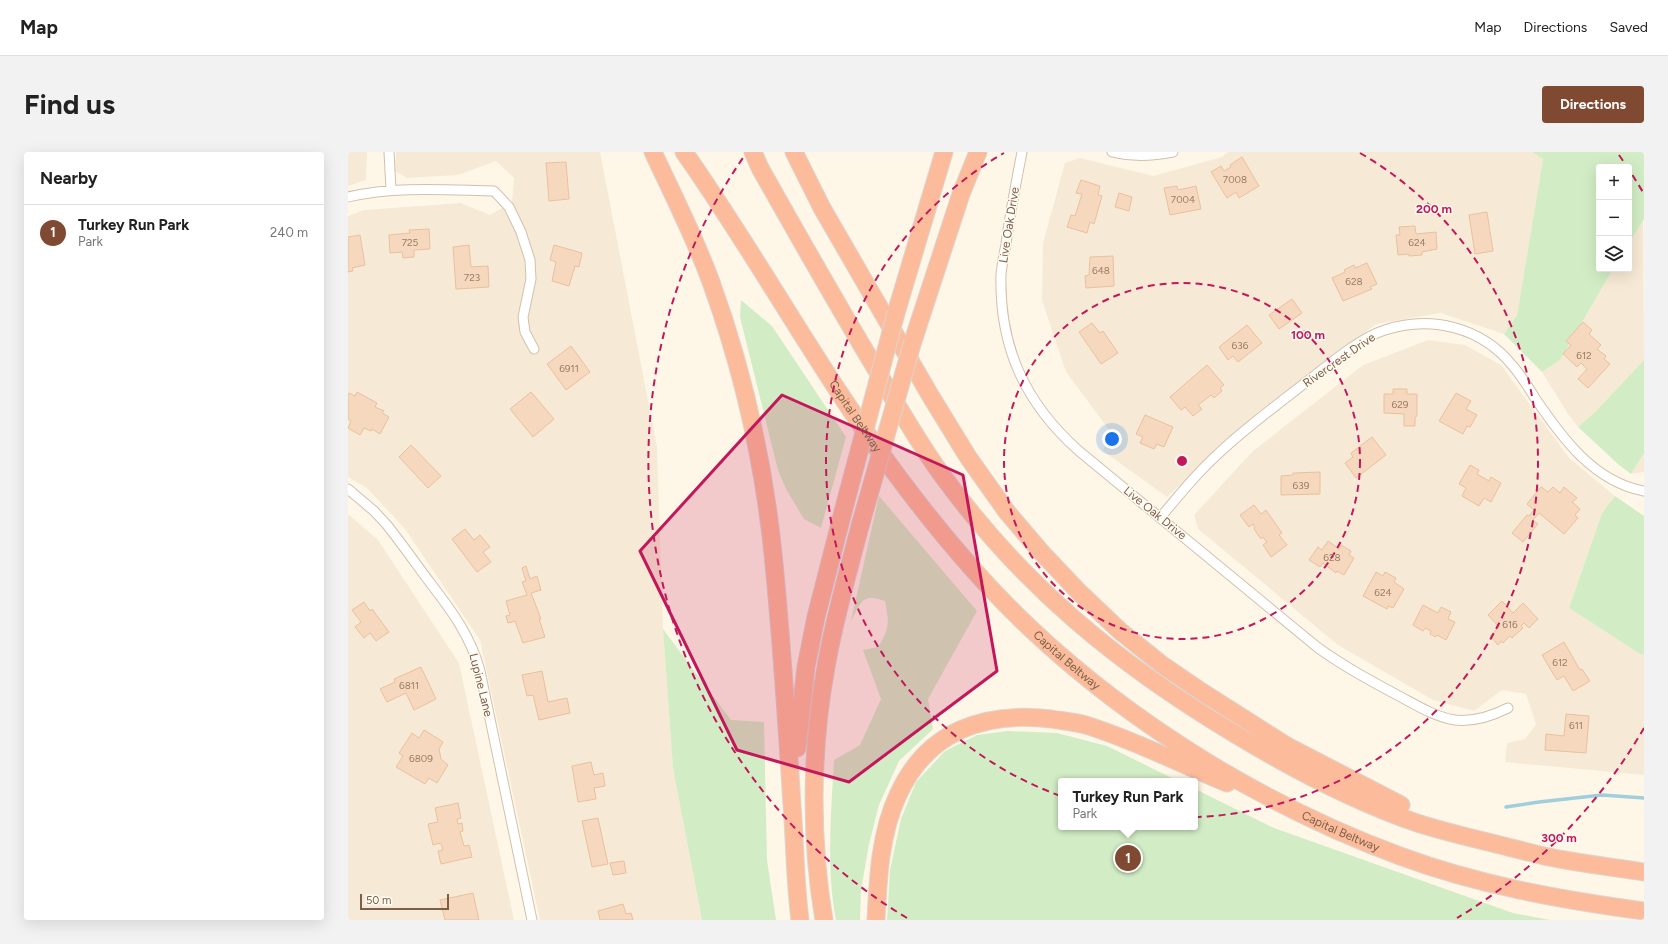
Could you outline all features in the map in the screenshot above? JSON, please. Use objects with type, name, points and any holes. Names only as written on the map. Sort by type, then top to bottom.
[{"type":"highway","points":[[653,152],[691,233],[711,281],[735,352],[752,426],[766,499],[774,562],[800,920]]},
{"type":"highway","name":"Capital Beltway","points":[[684,152],[816,358],[896,474],[951,543],[994,593],[1030,628],[1080,672],[1164,735],[1259,792],[1344,834],[1448,872],[1540,894],[1602,906],[1644,911]]},
{"type":"highway","points":[[689,152],[698,172]]},
{"type":"highway","points":[[752,152],[862,347],[901,412],[941,474],[982,527],[1021,570],[1060,607],[1106,647],[1191,708],[1275,758],[1361,801],[1416,823],[1458,836],[1546,856],[1644,872]]},
{"type":"highway","points":[[794,152],[822,208],[930,395],[968,456],[1007,512],[1042,553],[1080,593],[1120,631],[1161,664],[1287,746],[1420,815],[1493,843]]},
{"type":"highway","points":[[794,828],[795,764],[806,667],[816,617],[896,314],[936,152]]},
{"type":"highway","points":[[896,314],[944,152]]},
{"type":"highway","points":[[824,920],[817,864],[815,828],[816,765],[819,717],[825,670],[836,619],[860,526],[966,152]]},
{"type":"highway","points":[[913,341],[961,194],[978,152]]},
{"type":"highway","points":[[876,920],[881,855],[888,823],[895,803],[907,778],[918,762],[936,745],[970,725],[988,720],[1009,717],[1031,717],[1065,721],[1089,726],[1344,834]]},
{"type":"street","points":[[390,152],[391,190]]},
{"type":"street","name":"Live Oak Drive","points":[[1022,152],[1001,273],[1004,327],[1017,368],[1039,407],[1069,442],[1317,647],[1360,675],[1443,718],[1469,720],[1489,716],[1508,708]]},
{"type":"street","points":[[1112,152],[1137,156],[1159,155],[1173,152]]},
{"type":"street","points":[[348,197],[391,190],[494,191],[509,207],[521,232],[530,260],[531,280],[523,317],[525,332],[534,349]]},
{"type":"street","name":"Rivercrest Drive","points":[[1160,518],[1191,480],[1243,432],[1265,414],[1332,362],[1364,341],[1383,330],[1408,324],[1431,323],[1456,327],[1474,334],[1500,351],[1513,365],[1551,422],[1576,452],[1601,474],[1618,483],[1644,491]]},
{"type":"street","name":"Lupine Lane","points":[[348,490],[374,511],[387,525],[455,615],[474,650],[480,671],[532,920]]},
{"type":"highlighted area","points":[[782,395],[963,475],[997,671],[849,782],[737,750],[640,551]]},
{"type":"shaded area","points":[[348,152],[367,152],[366,180],[348,186]]},
{"type":"shaded area","points":[[396,152],[600,152],[657,447],[663,629],[673,767],[702,920],[540,920],[480,640],[405,529],[367,488],[348,477],[348,216],[364,210],[461,203],[490,215],[512,202],[514,178],[496,161],[458,175],[407,178],[395,171]]},
{"type":"shaded area","points":[[1228,152],[1532,152],[1543,159],[1517,315],[1504,334],[1441,313],[1376,324],[1259,411],[1167,497],[1103,451],[1110,431],[1066,372],[1042,300],[1043,243],[1065,163],[1080,158],[1153,176],[1222,157]]},
{"type":"shaded area","points":[[1643,219],[1644,360],[1597,410],[1578,427],[1568,414],[1542,372],[1560,360],[1611,272],[1632,272],[1632,238]]},
{"type":"shaded area","points":[[1428,340],[1465,345],[1501,365],[1569,458],[1615,496],[1602,513],[1569,608],[1640,654],[1644,655],[1644,775],[1505,762],[1507,743],[1525,739],[1536,724],[1526,694],[1502,690],[1474,711],[1433,700],[1338,645],[1198,529],[1194,515],[1253,451],[1363,365]]},
{"type":"shaded area","points":[[1644,453],[1644,472],[1631,474]]},
{"type":"shaded area","points":[[348,514],[378,540],[459,663],[514,920],[348,920]]},
{"type":"green space","points":[[1532,152],[1644,152],[1644,219],[1632,238],[1632,164],[1596,164],[1596,272],[1611,272],[1560,360],[1542,372],[1504,334],[1517,315],[1543,159]]},
{"type":"green space","points":[[741,300],[772,326],[846,437],[821,528],[804,519],[786,489],[778,470],[740,317]]},
{"type":"green space","points":[[1644,360],[1644,453],[1631,474],[1619,465],[1578,427],[1597,410]]},
{"type":"green space","points":[[879,496],[977,611],[928,699],[933,729],[899,761],[879,805],[869,844],[861,890],[860,920],[836,920],[830,860],[834,760],[860,745],[881,699],[863,650],[878,647],[885,635],[888,620],[885,601],[871,598],[863,601],[851,621]]},
{"type":"green space","points":[[1615,496],[1644,516],[1644,655],[1640,654],[1569,608],[1602,513]]},
{"type":"green space","points":[[663,629],[731,720],[764,722],[767,860],[776,920],[702,920],[673,768]]},
{"type":"green space","points":[[1007,731],[1057,733],[1107,746],[1172,778],[1058,778],[1058,830],[1198,830],[1198,790],[1274,828],[1513,913],[1550,920],[887,920],[890,870],[901,819],[916,782],[945,751],[977,735]]},
{"type":"building","points":[[1242,157],[1259,186],[1239,198],[1236,192],[1227,198],[1211,172],[1221,166],[1224,171]]},
{"type":"building","points":[[566,162],[569,199],[549,201],[546,163]]},
{"type":"building","points":[[1081,180],[1100,186],[1098,195],[1102,196],[1094,224],[1090,222],[1087,233],[1067,227],[1071,215],[1075,216],[1082,194],[1076,193]]},
{"type":"building","points":[[1177,186],[1178,190],[1196,186],[1201,209],[1170,215],[1164,188]]},
{"type":"building","points":[[1119,193],[1132,197],[1129,211],[1115,207]]},
{"type":"building","points":[[1487,212],[1493,251],[1475,254],[1469,215]]},
{"type":"building","points":[[1415,226],[1416,234],[1436,232],[1437,249],[1422,252],[1422,255],[1398,255],[1396,235],[1400,235],[1399,227]]},
{"type":"building","points":[[429,229],[430,249],[414,250],[414,257],[403,258],[402,252],[390,253],[389,235],[410,233],[409,230]]},
{"type":"building","points":[[360,235],[365,265],[352,268],[353,271],[348,272],[348,237]]},
{"type":"building","points":[[469,245],[471,267],[488,266],[489,287],[456,289],[453,247]]},
{"type":"building","points":[[554,245],[582,253],[579,267],[575,266],[569,286],[552,281],[556,262],[550,260]]},
{"type":"building","points":[[1113,256],[1114,286],[1086,288],[1085,276],[1089,275],[1090,257]]},
{"type":"building","points":[[1367,263],[1377,284],[1370,287],[1372,289],[1343,301],[1332,278],[1345,272],[1344,270],[1354,265],[1355,268]]},
{"type":"building","points":[[1292,299],[1302,313],[1279,329],[1269,315]]},
{"type":"building","points":[[1583,322],[1592,330],[1589,334],[1601,345],[1597,349],[1606,356],[1604,359],[1610,364],[1588,388],[1578,379],[1587,369],[1581,363],[1577,367],[1563,354],[1571,345],[1566,341]]},
{"type":"building","points":[[1092,323],[1100,333],[1103,331],[1118,353],[1101,364],[1079,332]]},
{"type":"building","points":[[1247,325],[1262,343],[1238,362],[1233,356],[1228,360],[1219,347]]},
{"type":"building","points":[[571,346],[590,372],[566,390],[547,364]]},
{"type":"building","points":[[1207,365],[1224,385],[1220,388],[1222,391],[1214,398],[1211,395],[1198,405],[1202,409],[1193,416],[1185,407],[1181,410],[1170,397]]},
{"type":"building","points":[[1393,389],[1407,389],[1407,394],[1417,394],[1417,416],[1415,417],[1415,426],[1404,426],[1404,414],[1384,413],[1384,394],[1393,394]]},
{"type":"building","points":[[357,392],[377,403],[375,407],[384,411],[382,413],[389,417],[380,434],[372,429],[371,431],[364,428],[360,435],[348,428],[351,421],[348,419],[348,395],[349,393],[355,396]]},
{"type":"building","points":[[531,392],[554,419],[533,437],[510,409]]},
{"type":"building","points":[[1456,393],[1471,401],[1466,409],[1477,415],[1470,427],[1467,426],[1463,434],[1439,421]]},
{"type":"building","points":[[1145,415],[1173,427],[1164,447],[1157,444],[1154,449],[1140,443],[1143,437],[1136,434]]},
{"type":"building","points":[[1372,437],[1386,455],[1356,478],[1345,463],[1353,457],[1351,453]]},
{"type":"building","points":[[411,445],[441,476],[428,488],[399,457]]},
{"type":"building","points":[[1470,465],[1479,470],[1477,474],[1489,481],[1491,477],[1501,483],[1491,502],[1484,498],[1479,506],[1462,496],[1466,488],[1459,484]]},
{"type":"building","points":[[1320,472],[1320,494],[1281,495],[1281,476],[1293,475],[1293,473]]},
{"type":"building","points":[[1541,487],[1548,492],[1553,487],[1560,493],[1564,487],[1577,498],[1572,502],[1580,509],[1575,515],[1578,518],[1564,534],[1539,513],[1533,520],[1538,524],[1523,542],[1512,533],[1527,515],[1529,516],[1534,510],[1527,504]]},
{"type":"building","points":[[1254,505],[1261,514],[1266,510],[1282,533],[1279,535],[1287,545],[1271,557],[1263,545],[1267,542],[1263,537],[1261,539],[1254,529],[1253,524],[1249,527],[1240,515]]},
{"type":"building","points":[[465,529],[474,540],[480,535],[490,547],[483,552],[491,562],[477,572],[452,539]]},
{"type":"building","points":[[1328,541],[1339,549],[1341,545],[1351,551],[1349,555],[1354,558],[1344,575],[1337,571],[1336,573],[1323,563],[1320,567],[1309,560],[1318,547],[1322,550]]},
{"type":"building","points":[[526,566],[530,579],[537,576],[541,590],[531,593],[541,619],[539,619],[545,637],[523,643],[515,621],[508,623],[506,616],[510,615],[506,601],[527,595],[522,582],[526,581],[522,568]]},
{"type":"building","points":[[1376,572],[1383,576],[1385,572],[1396,578],[1394,582],[1404,589],[1393,608],[1388,606],[1387,609],[1363,596]]},
{"type":"building","points":[[1502,601],[1513,613],[1523,603],[1538,619],[1529,628],[1524,623],[1521,626],[1523,628],[1512,638],[1510,636],[1503,643],[1501,641],[1498,645],[1490,636],[1499,627],[1488,615]]},
{"type":"building","points":[[364,602],[370,611],[372,609],[389,632],[376,641],[370,633],[364,638],[355,627],[361,622],[352,610]]},
{"type":"building","points":[[1423,605],[1438,613],[1441,607],[1451,612],[1448,619],[1455,622],[1446,640],[1437,635],[1436,637],[1430,634],[1431,631],[1425,628],[1423,631],[1413,625]]},
{"type":"building","points":[[1564,642],[1580,670],[1582,669],[1590,681],[1573,691],[1564,676],[1557,680],[1542,655]]},
{"type":"building","points":[[421,667],[436,699],[414,710],[406,693],[387,702],[380,689],[395,682],[394,679]]},
{"type":"building","points":[[542,671],[548,702],[567,698],[570,713],[539,720],[533,695],[527,696],[522,675]]},
{"type":"building","points":[[1566,714],[1589,716],[1586,753],[1545,750],[1546,734],[1564,736]]},
{"type":"building","points":[[424,730],[443,742],[439,749],[441,759],[448,765],[437,783],[429,778],[425,784],[396,767],[403,756],[399,753],[412,733],[419,738]]},
{"type":"building","points":[[591,762],[594,775],[603,773],[605,786],[594,788],[596,799],[578,802],[572,766]]},
{"type":"building","points":[[458,803],[461,818],[457,819],[458,824],[462,823],[463,831],[460,832],[464,846],[469,845],[472,857],[441,864],[438,851],[443,850],[441,843],[433,845],[428,824],[438,822],[435,808]]},
{"type":"building","points":[[598,818],[608,864],[592,867],[582,821]]},
{"type":"building","points":[[624,861],[626,873],[613,875],[610,863]]},
{"type":"building","points":[[473,893],[479,920],[445,920],[440,900]]},
{"type":"building","points":[[623,904],[626,914],[631,913],[633,920],[600,920],[598,911]]},
{"type":"waterway","points":[[1506,807],[1602,795],[1644,798]]},
{"type":"place","name":"Turkey Run Park","points":[[1128,858]]}]
